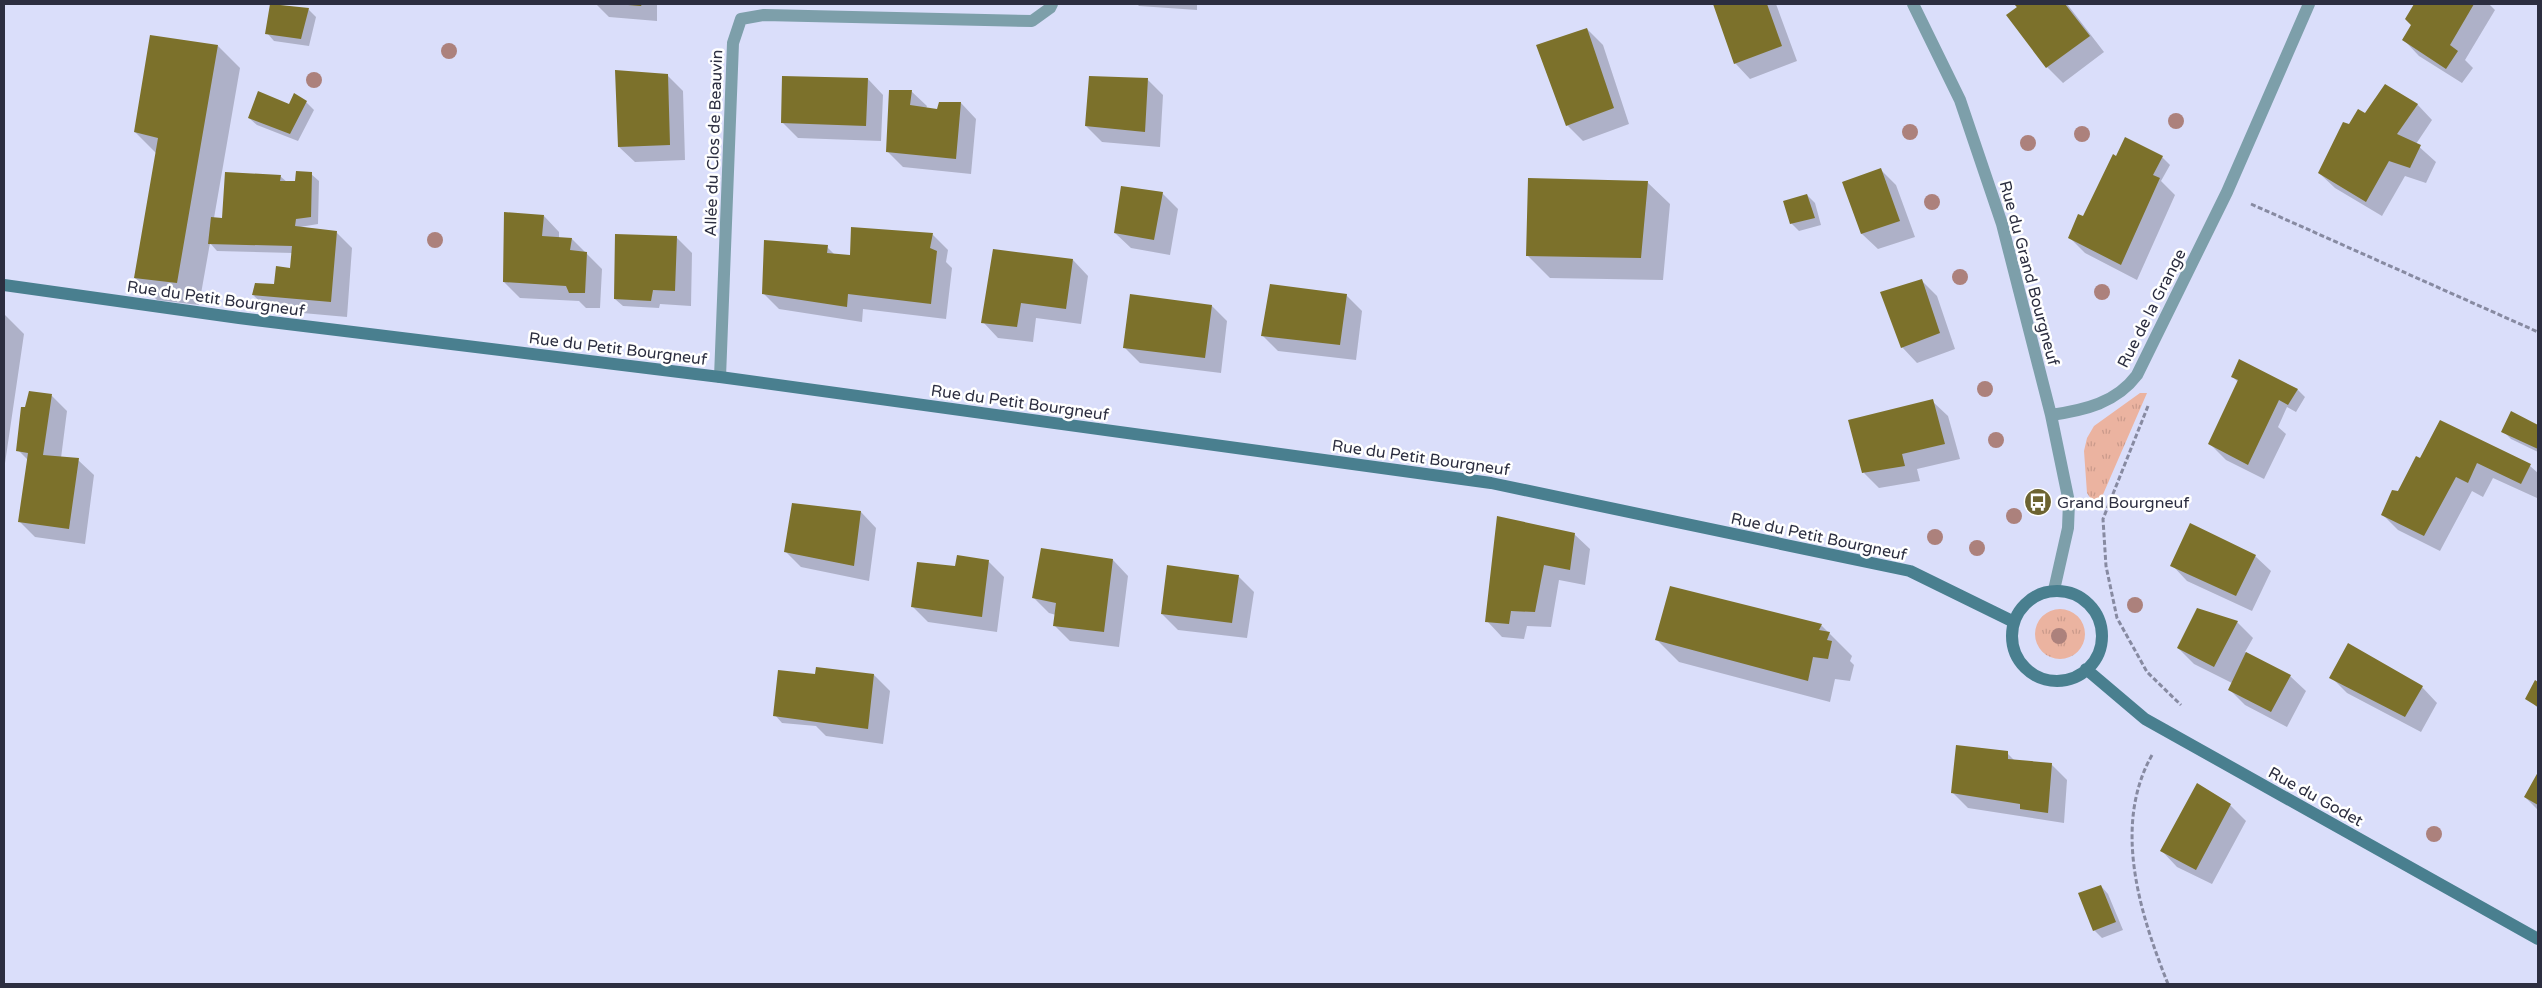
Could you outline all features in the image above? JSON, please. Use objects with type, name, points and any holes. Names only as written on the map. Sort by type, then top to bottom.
[{"type":"street","name":"Allée du Clos de Beauvin","points":[[720,377],[733,43],[741,19],[764,15],[1032,21],[1050,8],[1052,4]]},
{"type":"street","name":"Rue du Grand Bourgneuf","points":[[1913,4],[1960,100],[2002,224],[2051,415]]},
{"type":"street","name":"Rue de la Grange","points":[[2051,415],[2096,406],[2128,387],[2147,358],[2227,192],[2309,4]]},
{"type":"street","name":"Rue du Petit Bourgneuf","points":[[4,285],[249,319],[720,377],[1491,483],[1910,571],[2014,622]]},
{"type":"street","points":[[2051,415],[2069,502],[2068,528],[2054,590]]},
{"type":"street","points":[[2054,590],[2068,592],[2082,598],[2093,608],[2100,621],[2102,636],[2100,650],[2093,664],[2069,680],[2054,681],[2038,678],[2026,669],[2017,658],[2012,643],[2014,622],[2017,614],[2027,602],[2040,594],[2054,590]]},
{"type":"street","name":"Rue du Godet","points":[[2086,669],[2145,719],[2538,939]]},
{"type":"path","points":[[2227,192],[2538,332]]},
{"type":"path","points":[[2150,401],[2103,519],[2106,566],[2117,618],[2147,672],[2187,710]]},
{"type":"path","points":[[2166,731],[2148,763],[2133,812],[2133,853],[2138,888],[2152,944],[2168,984]]},
{"type":"green space","points":[[2140,393],[2147,393],[2101,499],[2091,499],[2087,493],[2084,451],[2087,438],[2094,426]]},
{"type":"green space","points":[[2060,609],[2070,611],[2078,616],[2083,624],[2085,634],[2083,644],[2078,652],[2070,657],[2060,659],[2050,657],[2042,652],[2037,644],[2035,634],[2037,624],[2042,616],[2050,611]]},
{"type":"building","points":[[270,4],[309,8],[301,39],[265,34]]},
{"type":"building","points":[[628,4],[642,4],[641,6]]},
{"type":"building","points":[[1713,4],[1767,4],[1782,46],[1734,64]]},
{"type":"building","points":[[2014,4],[2065,4],[2090,36],[2046,68],[2006,15],[2017,7]]},
{"type":"building","points":[[2414,4],[2474,4],[2450,45],[2458,51],[2446,69],[2402,40],[2411,25],[2405,19]]},
{"type":"building","points":[[1587,28],[1614,108],[1566,126],[1536,45]]},
{"type":"building","points":[[150,35],[218,45],[177,283],[134,278],[158,138],[134,132]]},
{"type":"building","points":[[615,70],[668,74],[670,145],[618,147]]},
{"type":"building","points":[[782,76],[868,78],[866,126],[781,123]]},
{"type":"building","points":[[1089,76],[1148,78],[1145,132],[1085,126]]},
{"type":"building","points":[[2385,84],[2418,104],[2397,134],[2421,145],[2410,168],[2389,161],[2366,202],[2318,173],[2343,122],[2349,124],[2358,109],[2365,113]]},
{"type":"building","points":[[889,90],[912,90],[910,105],[937,109],[939,102],[961,102],[956,159],[886,152]]},
{"type":"building","points":[[258,91],[289,104],[294,93],[307,101],[290,134],[248,118]]},
{"type":"building","points":[[2125,137],[2163,156],[2153,175],[2160,178],[2121,265],[2068,238],[2078,214],[2083,216],[2113,154],[2116,156]]},
{"type":"building","points":[[1881,168],[1900,221],[1861,234],[1842,182]]},
{"type":"building","points":[[296,171],[312,172],[311,217],[296,219],[295,226],[337,231],[331,302],[252,295],[255,283],[274,284],[276,266],[290,268],[292,246],[208,244],[211,217],[222,218],[225,172],[281,175],[280,181],[295,181]]},
{"type":"building","points":[[1528,178],[1648,181],[1641,258],[1526,256]]},
{"type":"building","points":[[1121,186],[1163,192],[1154,240],[1114,233]]},
{"type":"building","points":[[1807,194],[1815,218],[1790,224],[1783,201]]},
{"type":"building","points":[[504,212],[544,215],[542,236],[572,238],[570,250],[587,252],[585,293],[569,293],[566,286],[503,282]]},
{"type":"building","points":[[851,227],[933,233],[930,248],[937,251],[931,304],[848,294],[847,307],[762,294],[764,240],[828,245],[827,253],[850,255]]},
{"type":"building","points":[[615,234],[677,236],[675,291],[653,290],[651,301],[614,299]]},
{"type":"building","points":[[993,249],[1073,259],[1066,309],[1021,303],[1017,327],[981,323]]},
{"type":"building","points":[[1922,279],[1940,333],[1901,348],[1880,292]]},
{"type":"building","points":[[1270,284],[1347,294],[1340,345],[1261,336]]},
{"type":"building","points":[[1130,294],[1212,305],[1205,358],[1123,348]]},
{"type":"building","points":[[2239,359],[2298,389],[2288,405],[2279,400],[2248,465],[2208,444],[2238,380],[2231,377]]},
{"type":"building","points":[[29,391],[52,394],[43,455],[79,458],[69,529],[18,522],[28,453],[16,451],[21,407],[25,407]]},
{"type":"building","points":[[1933,399],[1945,444],[1902,454],[1905,466],[1862,473],[1848,420]]},
{"type":"building","points":[[2511,411],[2538,425],[2538,449],[2501,432]]},
{"type":"building","points":[[2440,420],[2531,464],[2521,484],[2477,463],[2468,483],[2456,477],[2424,536],[2381,515],[2392,490],[2398,491],[2416,456],[2420,458]]},
{"type":"building","points":[[792,503],[861,511],[854,566],[784,552]]},
{"type":"building","points":[[1497,516],[1575,533],[1570,570],[1544,565],[1535,612],[1511,611],[1509,624],[1485,622]]},
{"type":"building","points":[[2190,523],[2256,555],[2236,596],[2170,566]]},
{"type":"building","points":[[1041,548],[1113,559],[1104,632],[1053,626],[1056,603],[1032,598]]},
{"type":"building","points":[[957,555],[989,560],[982,617],[911,607],[917,562],[955,566]]},
{"type":"building","points":[[1167,565],[1239,575],[1232,623],[1161,614]]},
{"type":"building","points":[[1670,586],[1822,624],[1819,630],[1830,632],[1827,640],[1832,641],[1828,659],[1813,657],[1808,681],[1655,640]]},
{"type":"building","points":[[2197,608],[2238,621],[2214,667],[2177,648]]},
{"type":"building","points":[[2348,643],[2423,686],[2405,717],[2329,678]]},
{"type":"building","points":[[2246,652],[2291,675],[2271,712],[2228,690]]},
{"type":"building","points":[[816,667],[874,674],[868,729],[773,716],[778,670],[815,674]]},
{"type":"building","points":[[2535,680],[2538,682],[2538,707],[2525,699]]},
{"type":"building","points":[[1956,745],[2008,751],[2008,759],[2052,763],[2048,813],[2020,809],[2020,804],[1951,793]]},
{"type":"building","points":[[2538,772],[2538,805],[2524,797]]},
{"type":"building","points":[[2197,783],[2231,804],[2196,870],[2160,851]]},
{"type":"building","points":[[2101,885],[2116,922],[2093,931],[2078,893]]},
{"type":"place","name":"Grand Bourgneuf","points":[[2038,502]]}]
